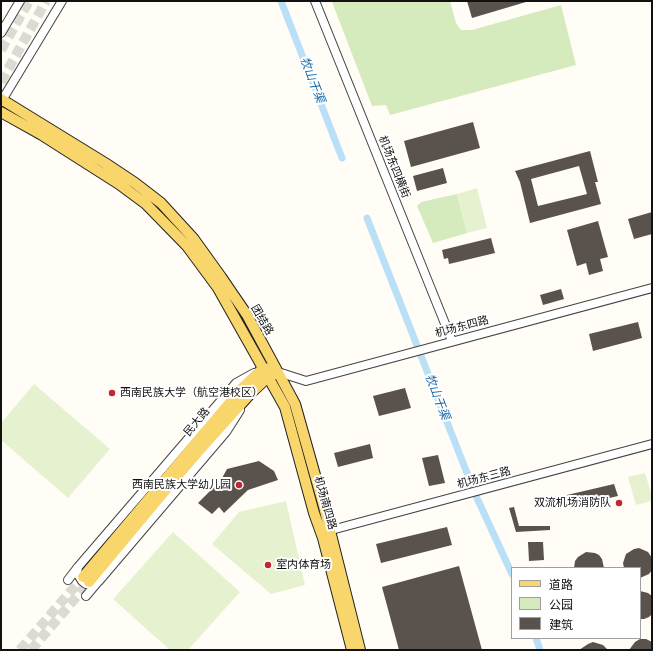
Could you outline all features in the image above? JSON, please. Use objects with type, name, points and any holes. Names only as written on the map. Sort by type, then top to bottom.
[{"type":"main road","name":"团结路","points":[[1,100],[136,183],[161,204],[193,238],[246,315],[270,372]]},
{"type":"main road","name":"团结路","points":[[1,112],[42,135],[119,184],[146,204],[187,246],[218,288],[270,372],[295,404],[325,531],[360,650]]},
{"type":"main road","name":"民大路","points":[[90,580],[189,462],[270,372]]},
{"type":"main road","name":"民大路","points":[[90,580],[243,387],[270,372]]},
{"type":"main road","name":"机场南四路","points":[[325,531],[352,650]]},
{"type":"street","points":[[1,33],[20,1]]},
{"type":"street","points":[[1,100],[62,1]]},
{"type":"street","name":"机场东四横街","points":[[315,1],[452,341]]},
{"type":"street","name":"机场东四路","points":[[270,372],[306,381],[652,288]]},
{"type":"street","points":[[68,580],[236,383],[270,372]]},
{"type":"street","name":"机场东三路","points":[[325,531],[652,444]]},
{"type":"street","points":[[78,567],[77,573],[82,581],[86,584],[93,585],[90,580]]},
{"type":"street","points":[[86,596],[90,580]]},
{"type":"green space","points":[[450,1],[456,23],[461,30],[472,30],[561,5],[576,65],[390,115],[386,105],[372,106],[332,2]]},
{"type":"green space","points":[[477,188],[487,228],[467,233],[457,194]]},
{"type":"green space","points":[[457,194],[467,233],[433,243],[417,206],[421,202]]},
{"type":"green space","points":[[34,384],[110,449],[68,498],[1,440],[1,423]]},
{"type":"green space","points":[[645,473],[652,496],[652,501],[636,505],[628,477]]},
{"type":"green space","name":"室内体育场","points":[[286,501],[305,585],[271,594],[212,544],[239,512]]},
{"type":"green space","points":[[173,532],[240,592],[188,650],[170,650],[113,599]]},
{"type":"building","points":[[467,1],[526,1],[526,2],[472,18]]},
{"type":"building","points":[[473,122],[480,148],[411,167],[404,141]]},
{"type":"building","points":[[590,151],[598,182],[595,182],[601,204],[530,223],[520,182],[515,171]],"holes":[[[579,166],[587,194],[538,206],[531,179]]]},
{"type":"building","points":[[443,168],[447,183],[417,191],[413,176]]},
{"type":"building","points":[[652,212],[652,234],[634,239],[628,219]]},
{"type":"building","points":[[598,221],[608,257],[600,259],[603,271],[589,275],[586,263],[577,266],[567,230]]},
{"type":"building","points":[[491,238],[495,253],[449,264],[448,258],[444,259],[442,250]]},
{"type":"building","points":[[561,289],[564,299],[543,305],[540,295]]},
{"type":"building","points":[[638,322],[642,338],[593,351],[589,334]]},
{"type":"building","points":[[405,388],[411,408],[379,416],[373,396]]},
{"type":"building","points":[[370,444],[373,458],[338,467],[334,453]]},
{"type":"building","points":[[438,455],[445,483],[429,486],[422,458]]},
{"type":"building","name":"西南民族大学幼儿园","points":[[259,461],[274,471],[278,480],[248,490],[224,513],[219,507],[212,514],[198,503],[221,480],[227,469]]},
{"type":"building","points":[[614,484],[618,496],[588,503],[584,500],[578,501],[577,499],[571,501],[567,495]]},
{"type":"building","points":[[514,507],[519,526],[550,526],[550,530],[516,532],[509,508]]},
{"type":"building","points":[[447,527],[452,545],[381,563],[376,544]]},
{"type":"building","points":[[528,542],[543,542],[544,560],[529,561]]},
{"type":"building","points":[[639,548],[648,552],[652,558],[652,570],[649,574],[641,578],[641,567],[624,567],[623,563],[626,554]]},
{"type":"building","points":[[586,552],[595,553],[602,559],[604,567],[574,567],[575,561]]},
{"type":"building","points":[[459,566],[482,650],[399,650],[382,587]]},
{"type":"building","points":[[641,591],[652,596],[652,614],[644,619],[641,619]]},
{"type":"building","points":[[640,639],[646,639],[652,642],[652,650],[629,650],[635,642]]},
{"type":"building","points":[[593,642],[603,645],[608,650],[579,650]]},
{"type":"waterway","name":"牧山干渠","points":[[281,1],[342,158]]},
{"type":"waterway","name":"牧山干渠","points":[[367,218],[476,496],[511,572]]},
{"type":"waterway","name":"牧山干渠","points":[[536,639],[540,650]]},
{"type":"tunnel","points":[[1,50],[29,1]]},
{"type":"tunnel","points":[[1,82],[46,1]]},
{"type":"tunnel","points":[[20,650],[83,577]]},
{"type":"tunnel","points":[[31,650],[89,582]]},
{"type":"place","name":"西南民族大学（航空港校区）","points":[[112,393]]},
{"type":"place","name":"西南民族大学幼儿园","points":[[239,485]]},
{"type":"place","name":"双流机场消防队","points":[[619,503]]},
{"type":"place","name":"室内体育场","points":[[268,565]]}]
